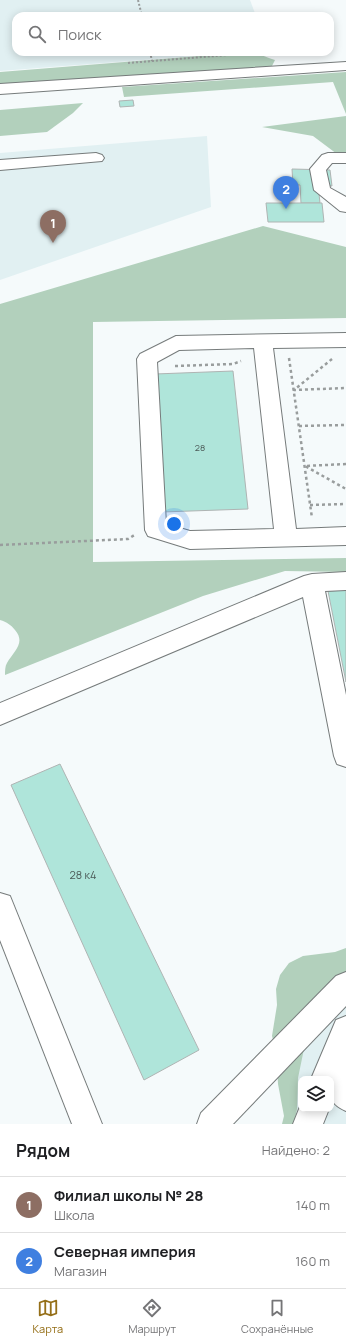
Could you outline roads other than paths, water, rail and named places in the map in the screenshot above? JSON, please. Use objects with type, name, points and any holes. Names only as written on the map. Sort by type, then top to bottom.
[{"type":"lane","points":[[0,89],[346,66]]},
{"type":"lane","points":[[0,165],[96,158]]},
{"type":"lane","points":[[346,158],[328,158],[318,170],[322,190],[343,203],[346,207]]},
{"type":"lane","points":[[346,340],[176,343],[147,359],[156,530],[190,540],[346,536]]},
{"type":"lane","points":[[262,342],[286,538]]},
{"type":"lane","points":[[0,714],[312,583],[346,581]]},
{"type":"lane","points":[[312,583],[346,756]]},
{"type":"lane","points":[[0,906],[87,1124]]},
{"type":"lane","points":[[212,1124],[346,986]]},
{"type":"lane","points":[[346,1030],[328,1074],[346,1096]]},
{"type":"lane","points":[[308,1124],[313,1112]]},
{"type":"place","name":"Северная империя","points":[[286,209]]},
{"type":"place","name":"Филиал школы № 28","points":[[53,243]]}]
